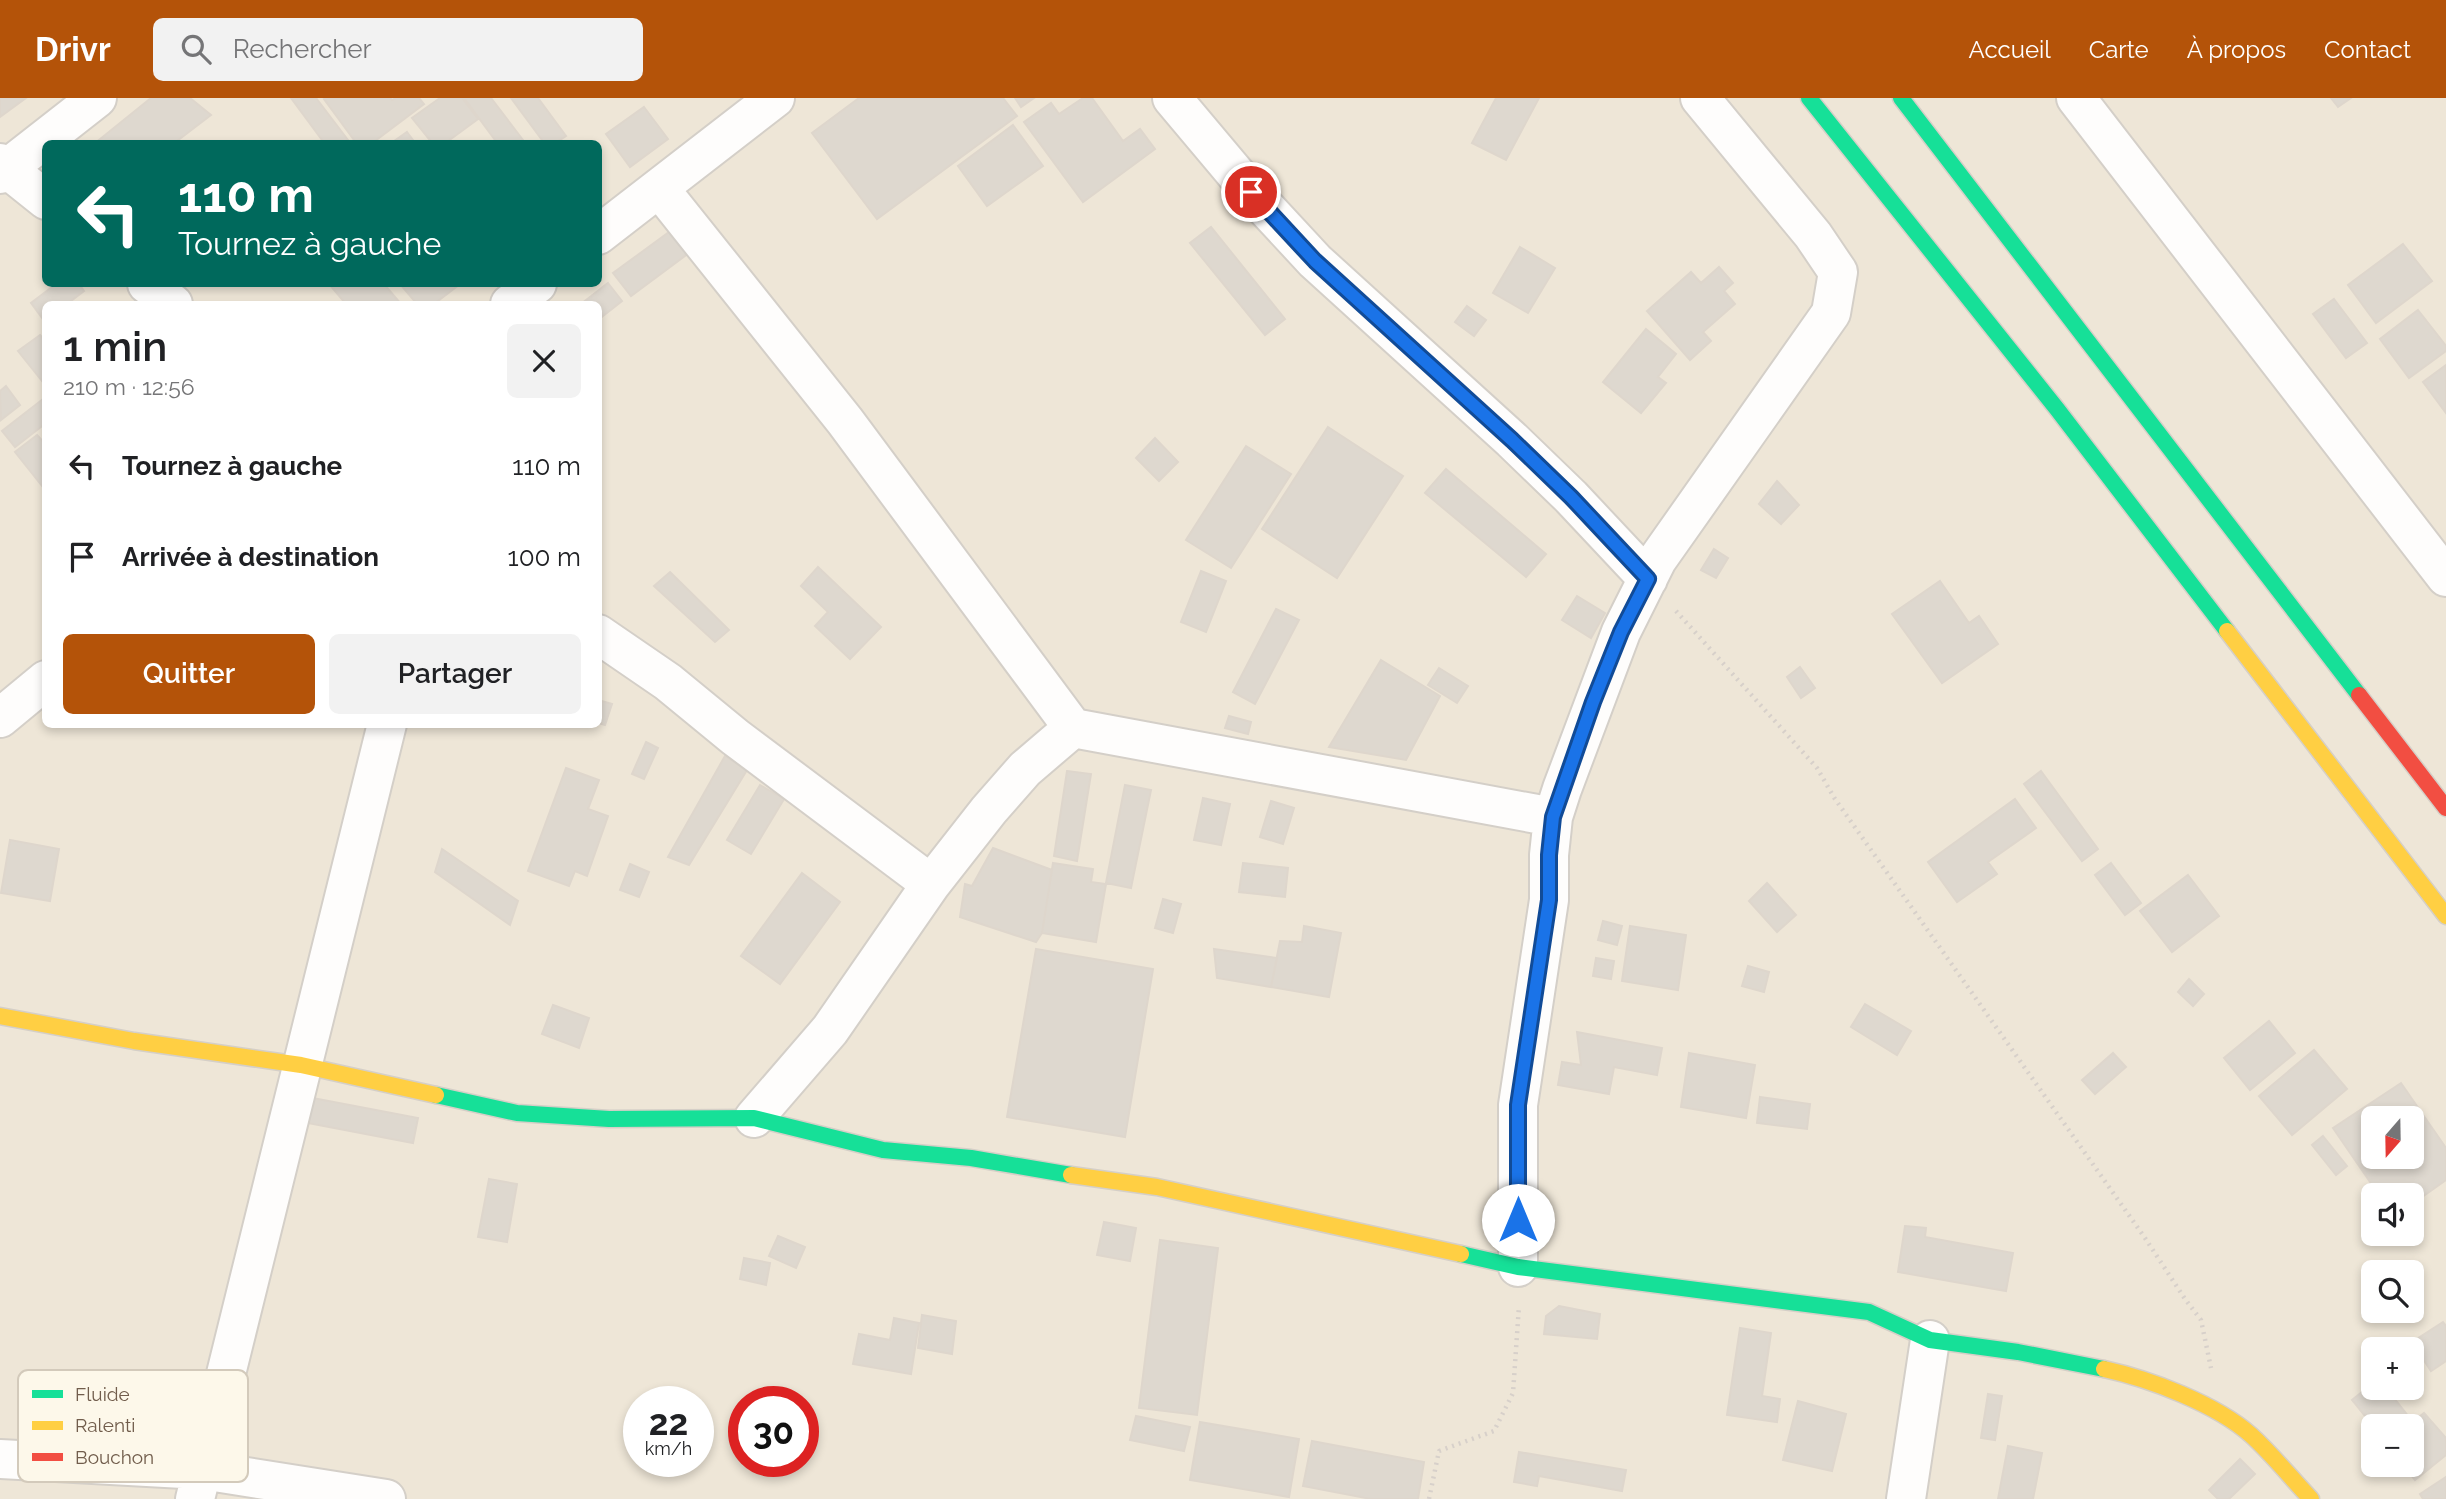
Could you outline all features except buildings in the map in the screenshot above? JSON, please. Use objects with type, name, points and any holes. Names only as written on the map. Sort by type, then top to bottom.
[{"type":"street","points":[[42,197],[3,168],[97,98]]},
{"type":"street","points":[[602,232],[775,98]]},
{"type":"street","points":[[1172,98],[1251,192],[1315,261],[1512,440],[1571,497],[1648,579]]},
{"type":"street","points":[[1518,1267],[1518,1105],[1549,900],[1549,855],[1553,817],[1593,702],[1621,632],[1657,560],[1831,313],[1838,272],[1813,235],[1700,98]]},
{"type":"street","points":[[1809,98],[2057,409],[2446,916]]},
{"type":"street","points":[[1901,98],[2446,808]]},
{"type":"street","points":[[2076,98],[2446,577]]},
{"type":"street","points":[[659,188],[845,421],[1073,728],[1553,817]]},
{"type":"street","points":[[151,287],[169,301]]},
{"type":"street","points":[[514,301],[533,287]]},
{"type":"street","points":[[602,637],[668,682],[735,737],[931,884]]},
{"type":"street","points":[[0,718],[42,683]]},
{"type":"street","points":[[227,1370],[386,728]]},
{"type":"street","points":[[754,1118],[830,1030],[931,884],[989,810],[1025,769],[1073,728]]},
{"type":"street","points":[[0,1016],[134,1041],[302,1065],[517,1113],[609,1119],[754,1118],[883,1150],[971,1158],[1076,1177],[1157,1187],[1518,1267],[1869,1312],[1930,1340],[2018,1352],[2137,1376],[2219,1412],[2251,1435],[2311,1499]]},
{"type":"street","points":[[1906,1499],[1930,1340]]},
{"type":"street","points":[[0,1459],[18,1461]]},
{"type":"street","points":[[176,1482],[386,1499]]},
{"type":"path","points":[[1648,579],[1817,768],[1835,799],[2146,1238],[2201,1320],[2208,1344],[2219,1412]]},
{"type":"path","points":[[1429,1499],[1438,1451],[1494,1431],[1513,1394],[1521,1288],[1518,1267]]},
{"type":"shaded area","points":[[0,98],[2446,98],[2446,1499],[0,1499]]},
{"type":"traffic: fast","points":[[1809,98],[2057,409],[2227,631]]},
{"type":"traffic: fast","points":[[1901,98],[2359,695]]},
{"type":"traffic: fast","points":[[436,1095],[517,1113],[609,1119],[754,1118],[883,1150],[971,1158],[1071,1175]]},
{"type":"traffic: fast","points":[[1461,1254],[1518,1267],[1869,1312],[1930,1340],[2018,1352],[2104,1369]]},
{"type":"traffic: slow","points":[[2227,631],[2446,916]]},
{"type":"traffic: slow","points":[[0,1016],[134,1041],[301,1065],[436,1095]]},
{"type":"traffic: slow","points":[[1071,1175],[1157,1187],[1461,1254]]},
{"type":"traffic: slow","points":[[2104,1369],[2161,1386],[2220,1413],[2251,1435],[2311,1499]]},
{"type":"traffic: jam","points":[[2359,695],[2446,808]]},
{"type":"route","points":[[1251,192],[1315,261],[1571,497],[1648,579],[1621,632],[1593,702],[1553,817],[1549,855],[1549,900],[1518,1105],[1518,1220]]}]
